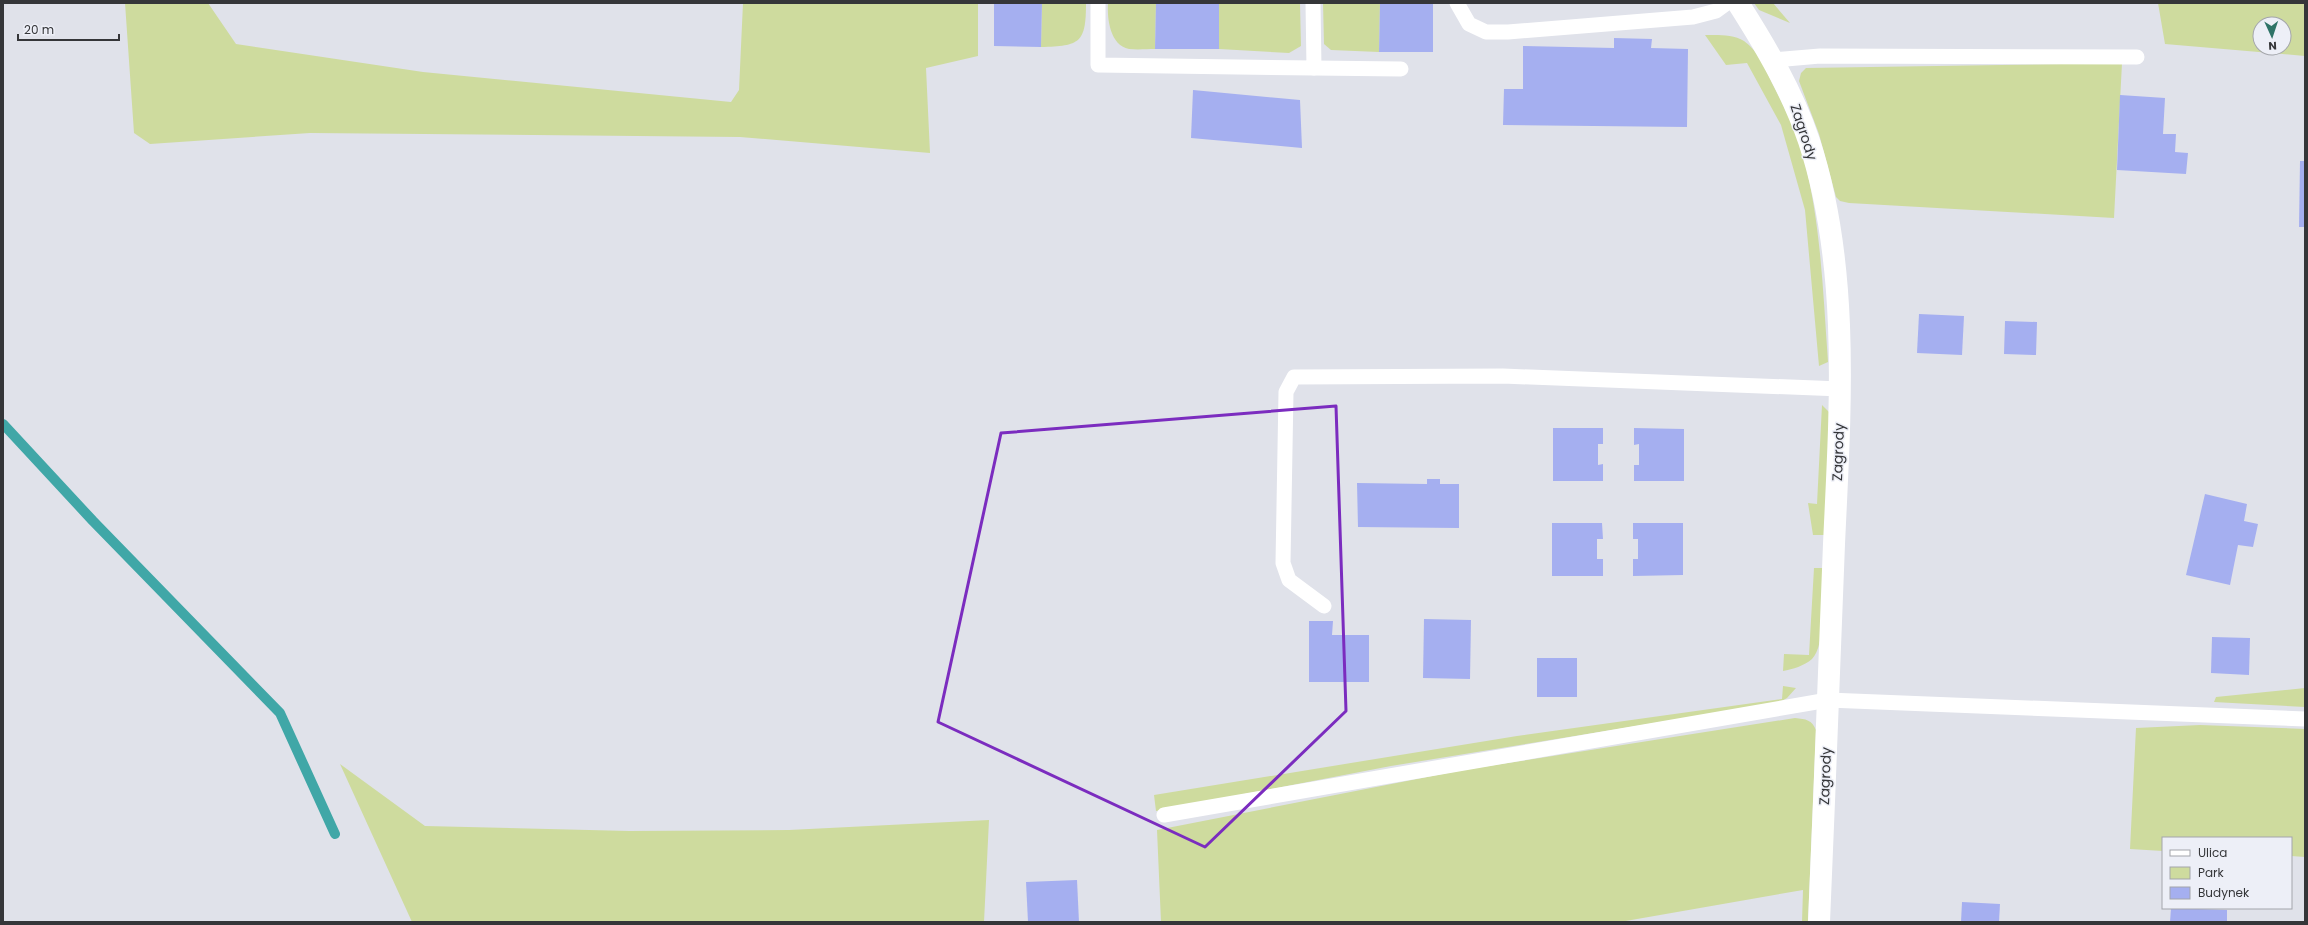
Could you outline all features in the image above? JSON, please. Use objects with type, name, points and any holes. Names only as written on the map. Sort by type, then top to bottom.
[{"type":"street","name":"Zagrody","points":[[1738,3],[1774,60],[1793,100],[1809,143],[1827,215],[1836,288],[1841,389],[1819,922]]},
{"type":"lane","points":[[1098,3],[1098,65],[1402,69]]},
{"type":"lane","points":[[1313,3],[1314,68]]},
{"type":"lane","points":[[1457,3],[1469,24],[1486,32],[1508,32],[1693,17],[1716,11],[1726,3]]},
{"type":"lane","points":[[1774,60],[1820,56],[2138,57]]},
{"type":"lane","points":[[1324,606],[1289,580],[1283,563],[1286,392],[1294,377],[1503,376],[1841,389]]},
{"type":"lane","points":[[1164,815],[1828,700],[2305,719]]},
{"type":"highlighted area","points":[[1336,406],[1346,711],[1205,847],[938,722],[1001,433]]},
{"type":"green space","points":[[125,3],[208,3],[236,44],[423,72],[731,102],[739,90],[743,3],[978,3],[978,56],[926,68],[930,153],[740,137],[310,133],[150,144],[134,133]]},
{"type":"green space","points":[[1042,3],[1086,3],[1084,27],[1078,40],[1064,45],[1041,47]]},
{"type":"green space","points":[[1108,3],[1156,3],[1155,49],[1129,49],[1123,47],[1114,37],[1111,30],[1108,16]]},
{"type":"green space","points":[[1219,3],[1300,3],[1301,46],[1289,53],[1219,49]]},
{"type":"green space","points":[[1323,3],[1380,3],[1379,52],[1331,50],[1324,44]]},
{"type":"green space","points":[[1754,3],[1773,3],[1790,23],[1759,10]]},
{"type":"green space","points":[[2158,3],[2305,3],[2305,56],[2292,55],[2292,16],[2252,16],[2252,51],[2165,44]]},
{"type":"green space","points":[[1705,35],[1725,35],[1735,37],[1749,45],[1761,60],[1767,71],[1797,136],[1803,155],[1814,206],[1823,284],[1828,362],[1819,366],[1805,210],[1781,125],[1747,63],[1726,65]]},
{"type":"green space","points":[[2122,63],[2114,218],[1849,203],[1840,201],[1836,197],[1819,134],[1799,81],[1801,73],[1806,68]]},
{"type":"green space","points":[[1822,405],[1829,412],[1827,535],[1813,535],[1808,503],[1817,504]]},
{"type":"green space","points":[[1814,568],[1825,568],[1822,630],[1817,652],[1806,664],[1783,671],[1784,654],[1809,655]]},
{"type":"green space","points":[[1783,686],[1796,688],[1787,698],[1778,703],[1391,766],[1156,811],[1154,795],[1517,736],[1782,699]]},
{"type":"green space","points":[[2305,688],[2305,707],[2214,702],[2216,697]]},
{"type":"green space","points":[[1795,718],[1808,721],[1813,724],[1816,730],[1808,922],[1802,922],[1803,890],[1620,922],[1161,922],[1157,830],[1463,770]]},
{"type":"green space","points":[[2200,725],[2305,729],[2305,857],[2292,856],[2292,837],[2162,837],[2162,851],[2130,849],[2136,728]]},
{"type":"green space","points":[[340,764],[425,826],[629,831],[789,830],[989,820],[984,922],[412,922]]},
{"type":"building","points":[[994,3],[1042,3],[1041,47],[994,46]]},
{"type":"building","points":[[1156,3],[1219,3],[1219,49],[1155,49]]},
{"type":"building","points":[[1380,3],[1433,3],[1433,52],[1379,52]]},
{"type":"building","points":[[1614,38],[1652,39],[1651,48],[1688,49],[1687,127],[1503,125],[1504,89],[1523,89],[1523,46],[1614,48]]},
{"type":"building","points":[[1193,90],[1300,100],[1302,148],[1191,138]]},
{"type":"building","points":[[2120,95],[2165,98],[2163,134],[2176,134],[2175,152],[2188,153],[2186,174],[2117,170]]},
{"type":"building","points":[[2300,161],[2305,161],[2305,227],[2299,227]]},
{"type":"building","points":[[1919,314],[1964,316],[1962,355],[1917,353]]},
{"type":"building","points":[[2005,321],[2037,322],[2036,355],[2004,354]]},
{"type":"building","points":[[1553,428],[1603,428],[1603,444],[1598,444],[1598,465],[1603,464],[1603,481],[1553,481]]},
{"type":"building","points":[[1634,428],[1684,429],[1684,481],[1634,481],[1634,465],[1639,465],[1639,444],[1634,445]]},
{"type":"building","points":[[1427,479],[1440,479],[1440,484],[1459,484],[1459,528],[1358,527],[1357,483],[1427,484]]},
{"type":"building","points":[[2205,494],[2247,504],[2244,521],[2258,524],[2253,547],[2238,545],[2230,585],[2186,575]]},
{"type":"building","points":[[1552,523],[1602,523],[1603,539],[1597,539],[1597,559],[1603,559],[1603,576],[1552,576]]},
{"type":"building","points":[[1633,523],[1683,523],[1683,575],[1633,576],[1633,559],[1638,559],[1638,539],[1633,539]]},
{"type":"building","points":[[1424,619],[1471,620],[1470,679],[1423,678]]},
{"type":"building","points":[[1309,621],[1333,621],[1332,635],[1369,635],[1369,682],[1309,682]]},
{"type":"building","points":[[2212,637],[2250,638],[2249,675],[2211,673]]},
{"type":"building","points":[[1537,658],[1577,658],[1577,697],[1537,697]]},
{"type":"building","points":[[1077,880],[1079,922],[1028,922],[1026,882]]},
{"type":"building","points":[[1962,902],[2000,904],[1999,922],[1961,922]]},
{"type":"building","points":[[2171,909],[2227,910],[2227,922],[2170,922]]},
{"type":"waterway","points":[[3,424],[93,521],[280,713],[335,834]]}]
